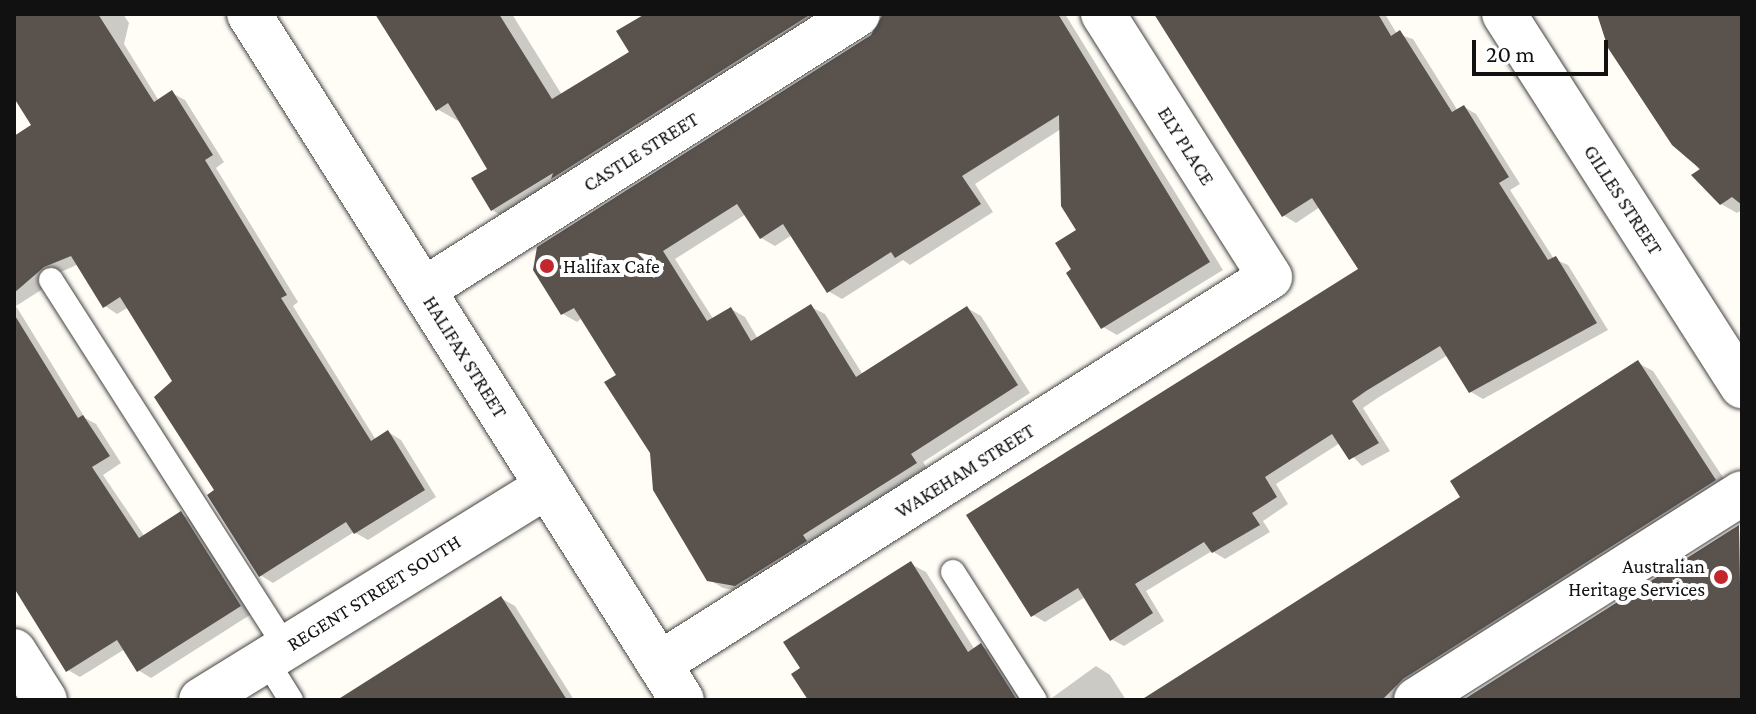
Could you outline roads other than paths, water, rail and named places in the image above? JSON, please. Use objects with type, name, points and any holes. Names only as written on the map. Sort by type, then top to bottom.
[{"type":"street","name":"HALIFAX STREET","points":[[249,14],[682,700]]},
{"type":"street","name":"CASTLE STREET","points":[[423,290],[858,14]]},
{"type":"street","name":"ELY PLACE","points":[[1103,14],[1270,277]]},
{"type":"street","name":"GILLES STREET","points":[[1504,14],[1742,386]]},
{"type":"street","name":"WAKEHAM STREET","points":[[659,664],[1270,277]]},
{"type":"street","name":"REGENT STREET SOUTH","points":[[201,700],[547,486]]},
{"type":"street","points":[[1416,700],[1742,493]]},
{"type":"street","points":[[14,651],[45,700]]},
{"type":"lane","points":[[51,280],[276,654],[291,700]]},
{"type":"lane","points":[[953,572],[1035,700]]},
{"type":"place","name":"Halifax Cafe","points":[[547,266]]},
{"type":"place","name":"Australian Heritage Services","points":[[1721,577]]}]
